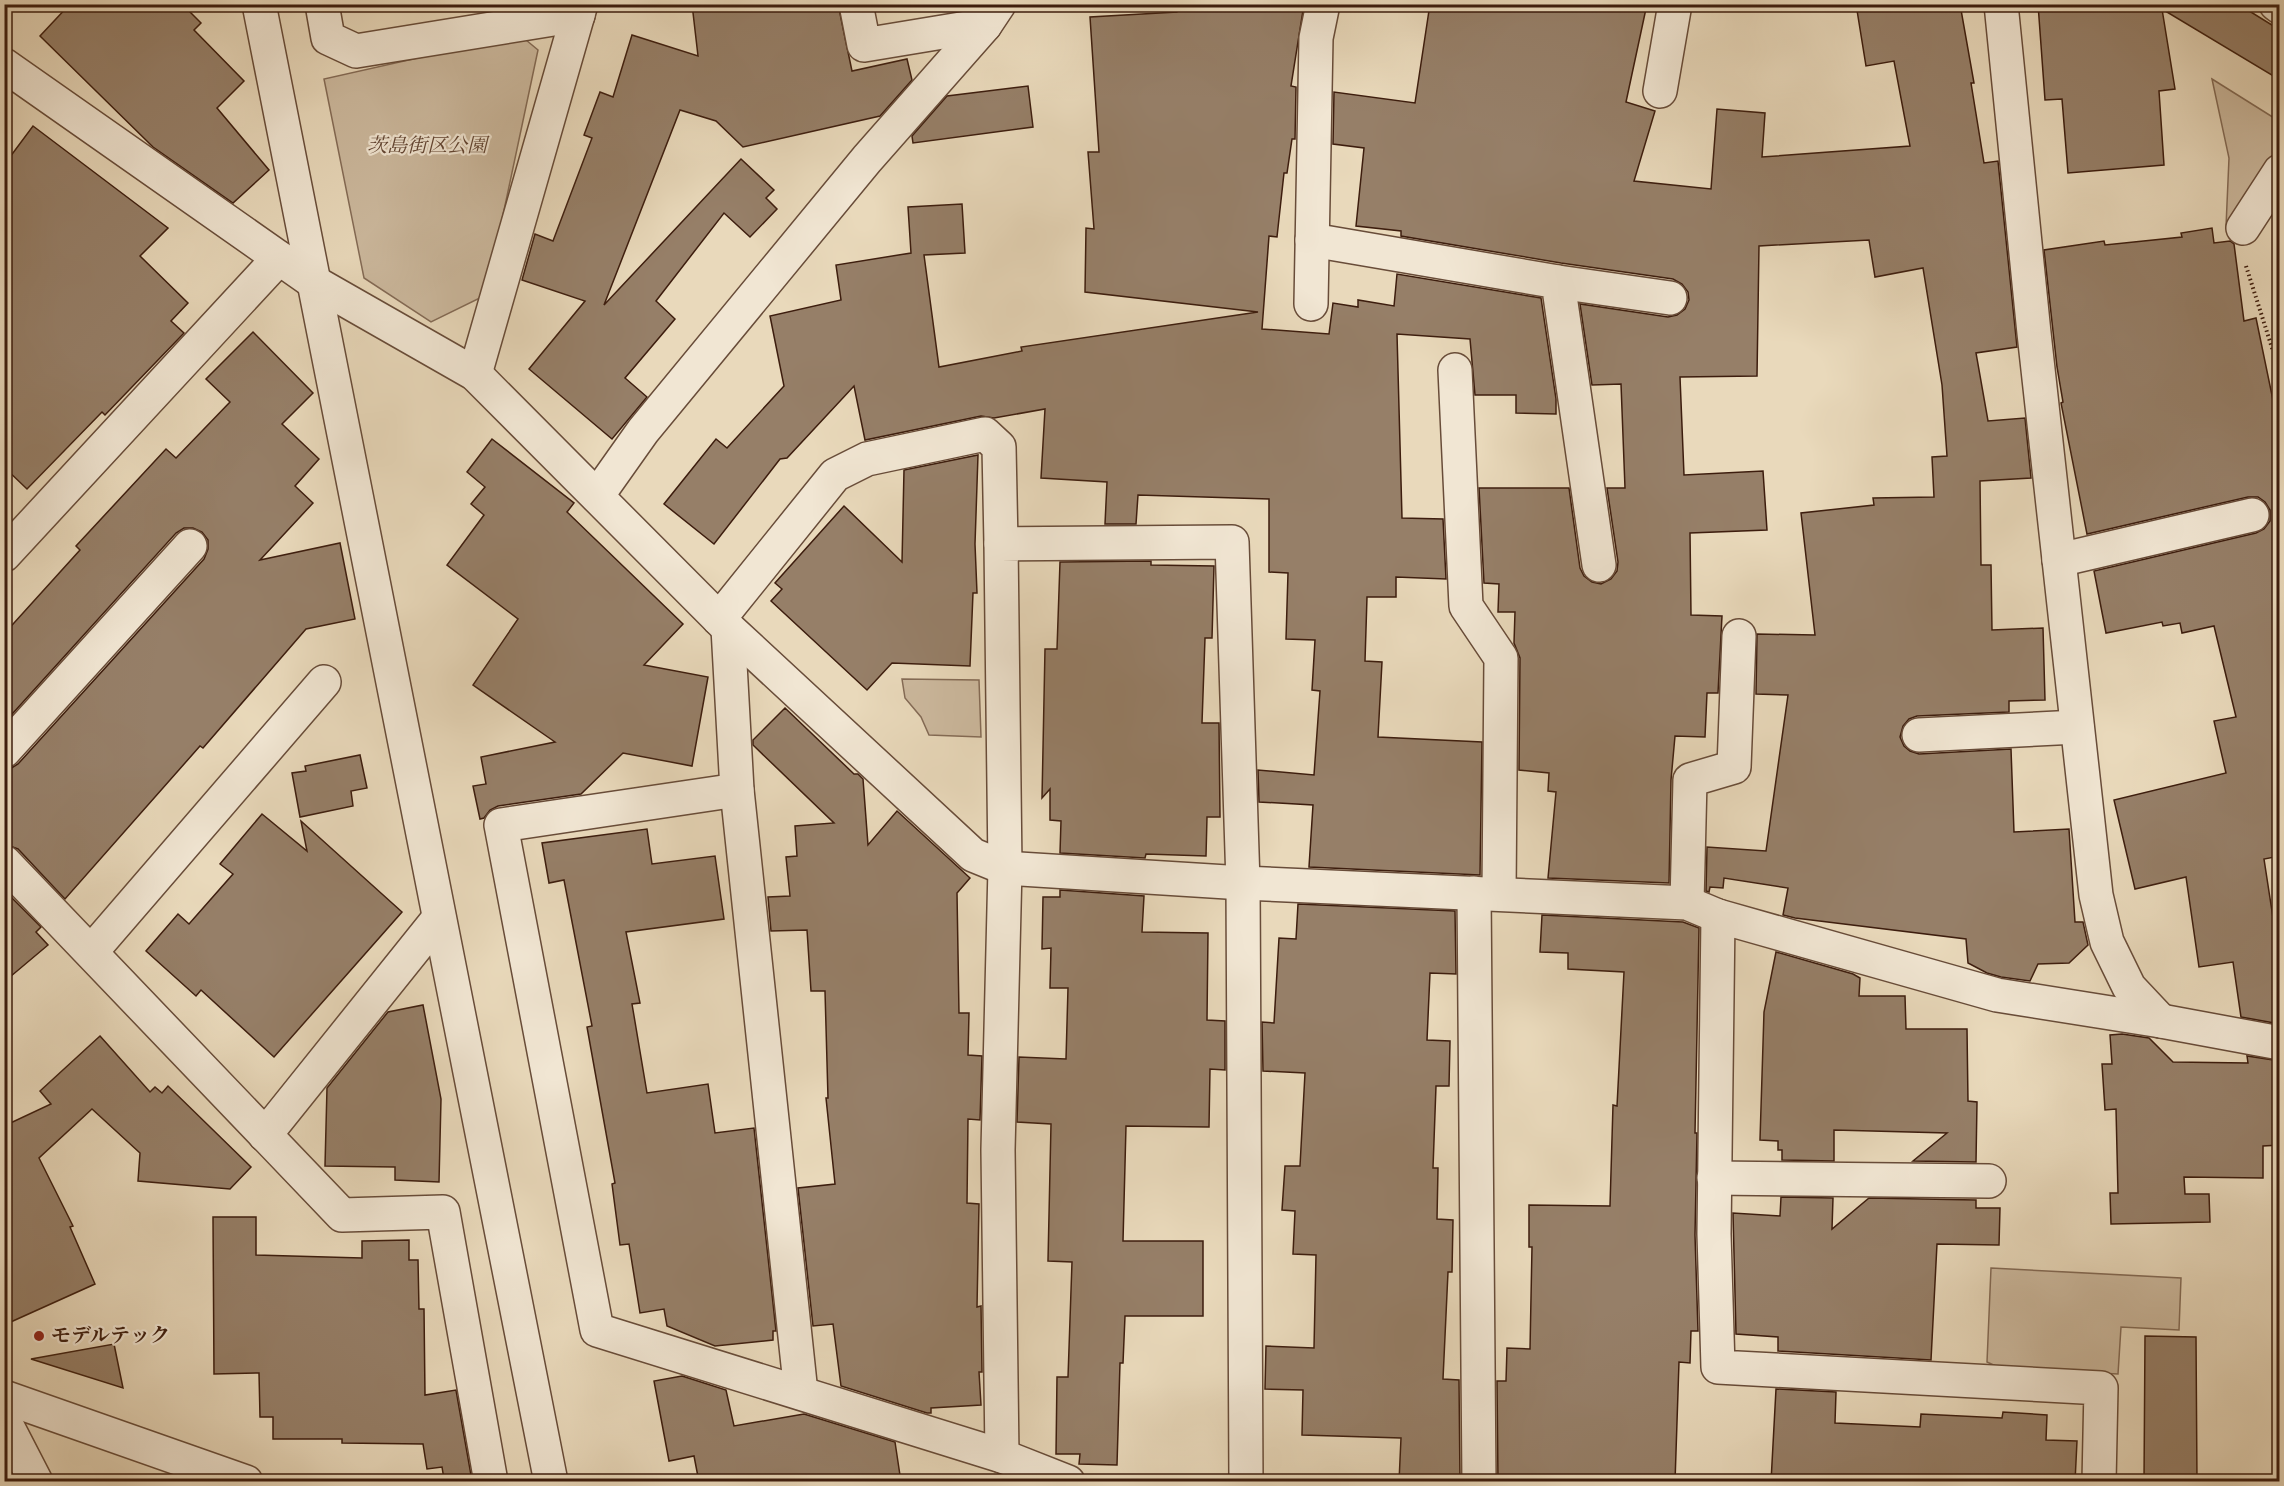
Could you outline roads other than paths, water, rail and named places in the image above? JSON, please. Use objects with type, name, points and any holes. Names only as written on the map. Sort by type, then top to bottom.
[{"type":"street","points":[[259,4],[551,1482]]},
{"type":"street","points":[[322,4],[328,38],[356,51],[580,10],[475,374]]},
{"type":"street","points":[[856,4],[864,45],[992,15]]},
{"type":"street","points":[[1311,304],[1316,38],[1323,4]]},
{"type":"street","points":[[1660,91],[1675,4]]},
{"type":"street","points":[[2001,4],[2096,895],[2107,942],[2129,987],[2161,1021]]},
{"type":"street","points":[[597,496],[643,431],[867,159],[992,15]]},
{"type":"street","points":[[4,64],[312,281],[475,374],[723,623],[973,855],[1005,868],[1243,883],[1687,903],[1718,916],[1997,995],[2280,1043]]},
{"type":"street","points":[[2242,228],[2280,171]]},
{"type":"street","points":[[1312,240],[1558,282],[1670,298]]},
{"type":"street","points":[[4,555],[279,258]]},
{"type":"street","points":[[1558,282],[1599,565]]},
{"type":"street","points":[[1455,370],[1466,606],[1501,658],[1486,893],[1479,1482]]},
{"type":"street","points":[[801,1393],[737,790],[723,623],[836,475],[867,459],[985,434],[999,447],[1001,544],[1005,868],[998,1150],[1002,1456]]},
{"type":"street","points":[[2059,560],[2252,515]]},
{"type":"street","points":[[1001,544],[1232,542],[1243,883],[1246,1482]]},
{"type":"street","points":[[4,751],[190,546]]},
{"type":"street","points":[[1687,903],[1690,780],[1734,768],[1739,636]]},
{"type":"street","points":[[91,952],[324,682]]},
{"type":"street","points":[[1919,735],[2077,727]]},
{"type":"street","points":[[737,790],[501,825],[597,1330],[1002,1456],[1068,1482]]},
{"type":"street","points":[[4,862],[342,1215],[443,1212],[491,1482]]},
{"type":"street","points":[[1718,916],[1714,1178],[1718,1367],[2101,1388],[2099,1482]]},
{"type":"street","points":[[265,1135],[439,918]]},
{"type":"street","points":[[1714,1178],[1989,1181]]},
{"type":"street","points":[[4,1396],[246,1482]]},
{"type":"street","points":[[4,1420],[36,1482]]},
{"type":"place","name":"モデルテック","points":[[39,1336]]},
{"type":"park label","name":"茨島街区公園","points":[[427,146]]}]
